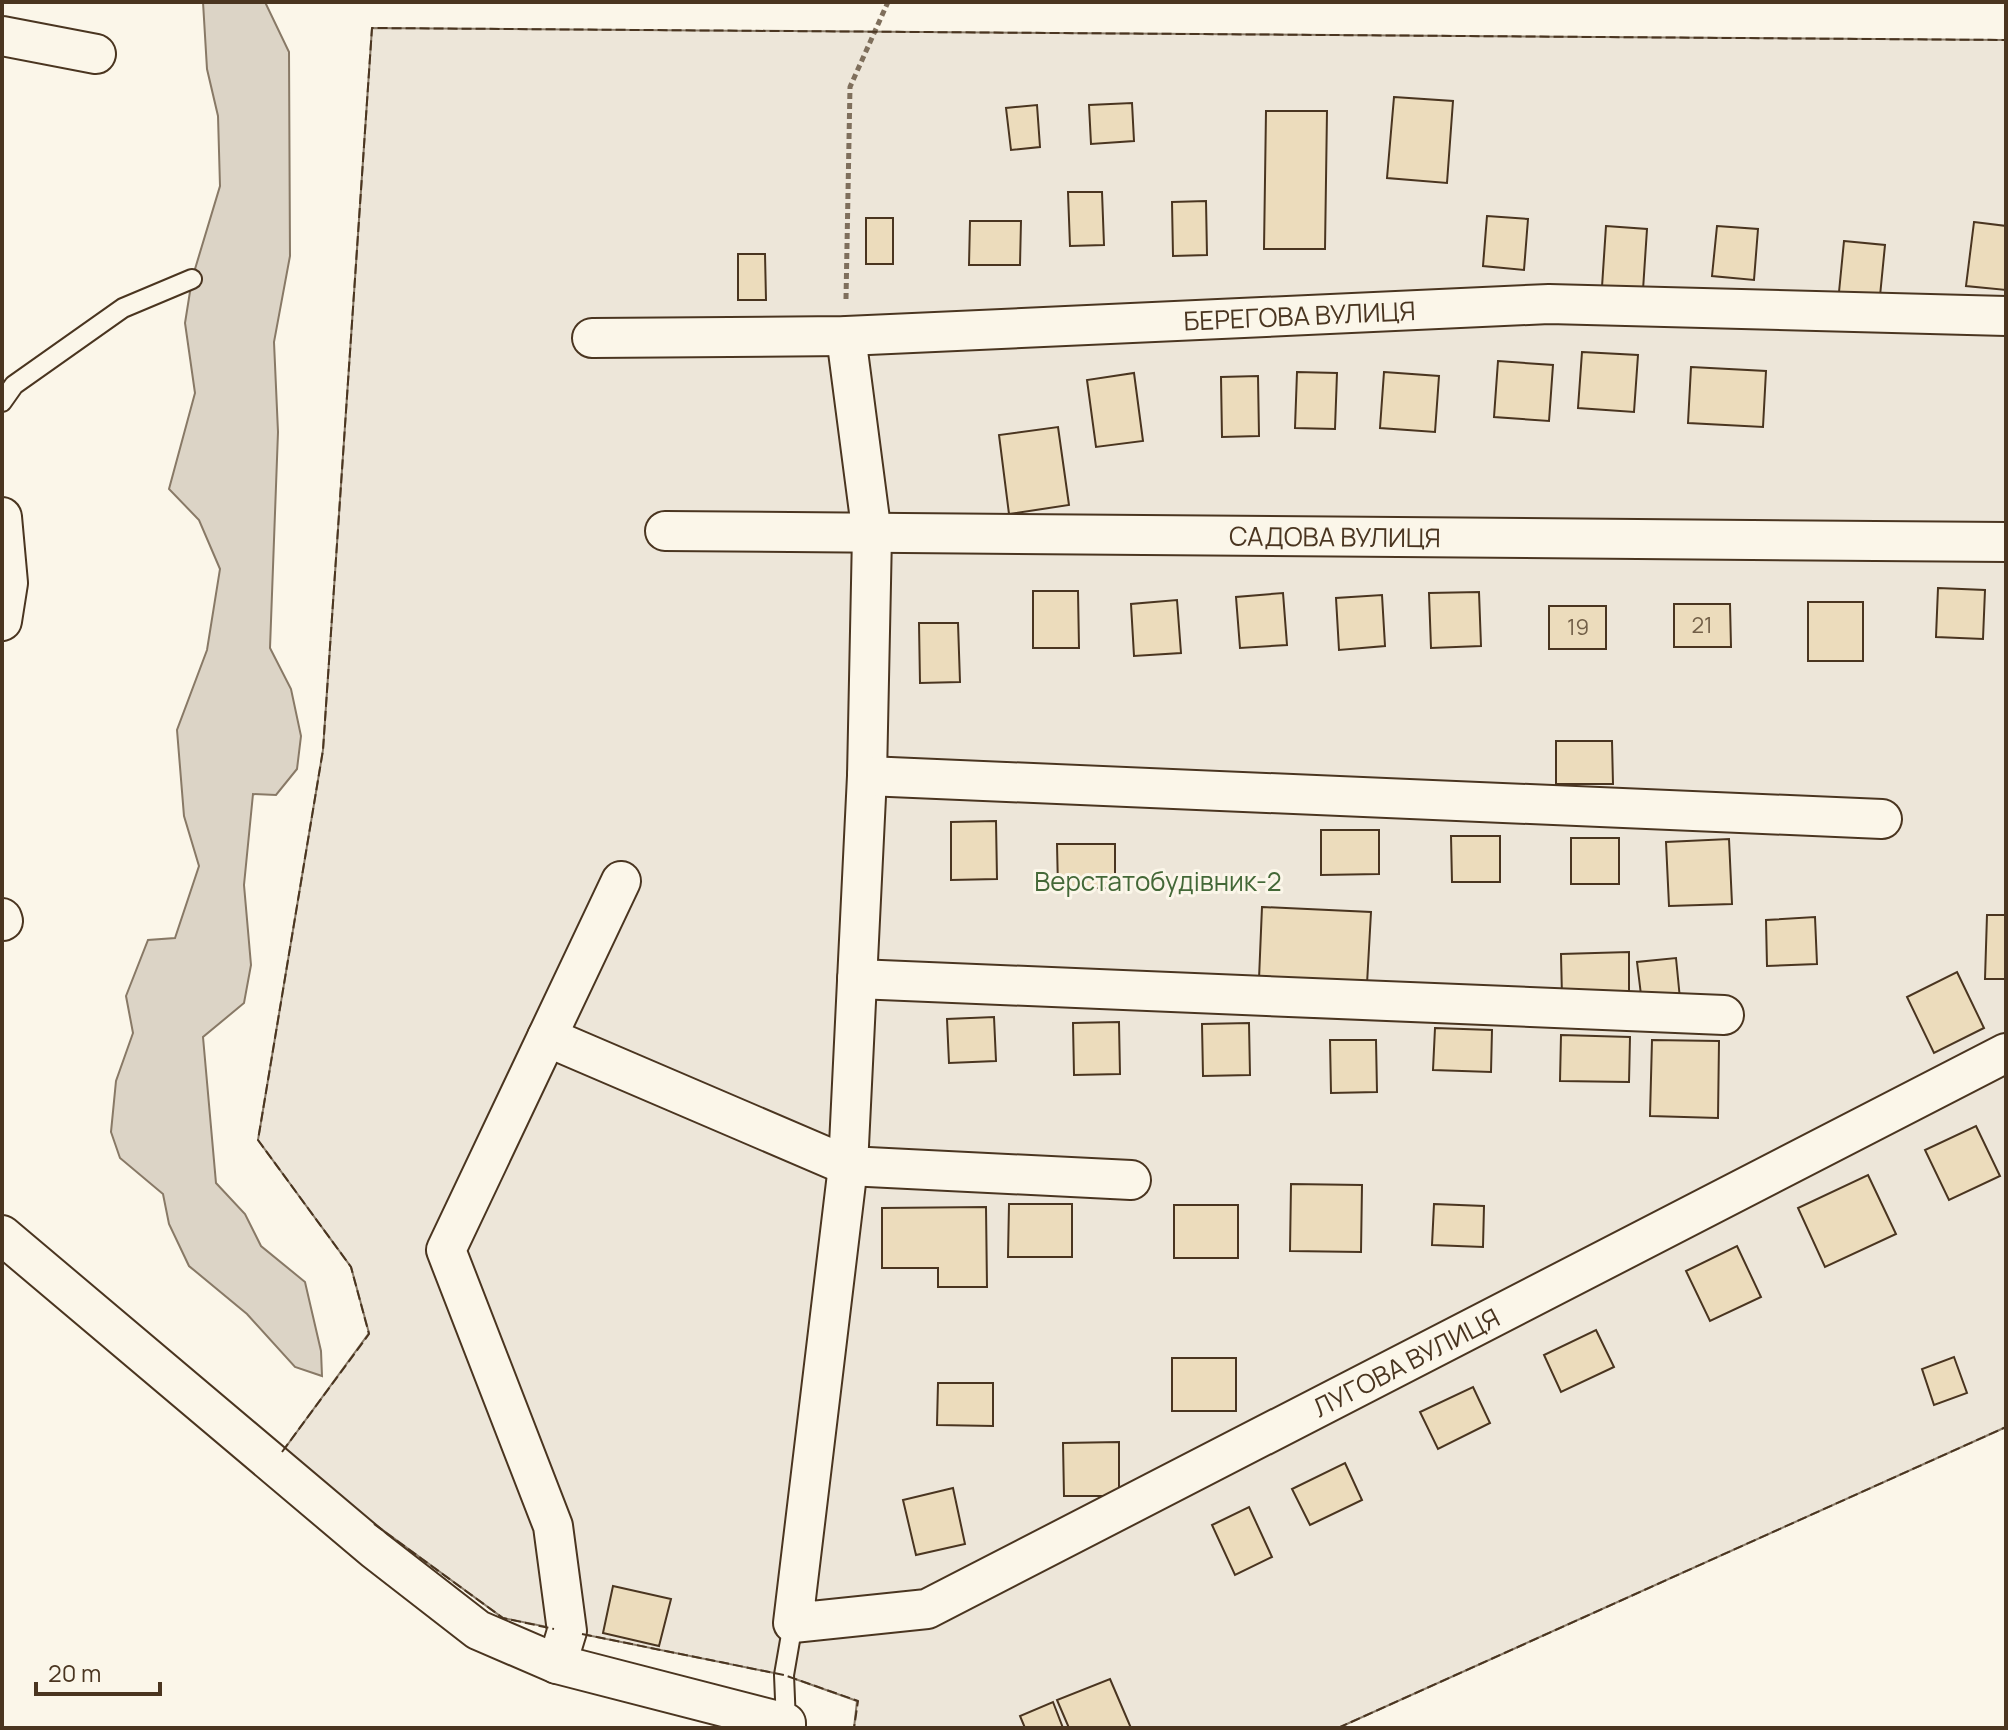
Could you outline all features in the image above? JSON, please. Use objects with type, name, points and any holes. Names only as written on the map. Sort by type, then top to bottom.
[{"type":"street","points":[[2,36],[96,54]]},
{"type":"street","name":"БЕРЕГОВА ВУЛИЦЯ","points":[[592,338],[846,336],[1549,304],[2006,316]]},
{"type":"street","points":[[793,1623],[848,1166],[867,776],[872,535],[846,336]]},
{"type":"street","points":[[2,517],[8,583],[2,621]]},
{"type":"street","name":"САДОВА ВУЛИЦЯ","points":[[665,531],[2006,542]]},
{"type":"street","points":[[867,776],[1882,819]]},
{"type":"street","points":[[557,1664],[567,1631],[553,1526],[446,1250],[621,881]]},
{"type":"street","points":[[857,979],[1724,1015]]},
{"type":"street","points":[[547,1037],[848,1166],[1131,1180]]},
{"type":"street","name":"ЛУГОВА ВУЛИЦЯ","points":[[793,1623],[927,1609],[2006,1053]]},
{"type":"street","points":[[2,1235],[375,1550],[478,1630],[557,1664],[786,1726]]},
{"type":"lane","points":[[2,402],[14,385],[123,308],[192,279]]},
{"type":"lane","points":[[786,1726],[784,1675],[793,1623]]},
{"type":"path","points":[[846,336],[850,87],[888,2]]},
{"type":"green space","name":"Верстатобудівник-2","points":[[372,28],[2006,40],[2006,1427],[1338,1728],[854,1728],[857,1701],[784,1675],[503,1618],[280,1455],[369,1333],[351,1267],[258,1140],[323,750]]},
{"type":"shaded area","points":[[203,2],[265,2],[289,52],[290,256],[274,342],[278,432],[270,648],[291,689],[301,736],[297,769],[276,795],[253,794],[244,885],[251,965],[244,1003],[203,1037],[216,1183],[245,1214],[261,1246],[305,1282],[321,1351],[322,1376],[295,1367],[247,1314],[189,1266],[169,1224],[163,1194],[120,1158],[111,1132],[116,1081],[133,1033],[126,996],[148,940],[175,938],[199,866],[184,816],[177,730],[207,650],[220,569],[199,520],[169,489],[195,393],[185,323],[192,279],[220,186],[218,116],[207,69]]},
{"type":"building","points":[[1394,97],[1453,101],[1447,183],[1387,178]]},
{"type":"building","points":[[1132,103],[1134,141],[1091,144],[1089,105]]},
{"type":"building","points":[[1037,105],[1040,147],[1011,150],[1006,108]]},
{"type":"building","points":[[1266,111],[1327,111],[1325,249],[1264,249]]},
{"type":"building","points":[[1068,192],[1102,192],[1104,245],[1070,246]]},
{"type":"building","points":[[1206,201],[1207,255],[1173,256],[1172,202]]},
{"type":"building","points":[[1487,216],[1528,219],[1524,270],[1483,266]]},
{"type":"building","points":[[866,218],[893,218],[893,264],[866,264]]},
{"type":"building","points":[[970,221],[1021,221],[1020,265],[969,265]]},
{"type":"building","points":[[1974,222],[2006,226],[2006,290],[1966,286]]},
{"type":"building","points":[[1606,226],[1647,229],[1643,290],[1602,287]]},
{"type":"building","points":[[1717,226],[1758,229],[1754,280],[1712,276]]},
{"type":"building","points":[[1844,241],[1885,245],[1880,296],[1839,292]]},
{"type":"building","points":[[738,254],[765,254],[766,300],[738,300]]},
{"type":"building","points":[[1582,352],[1638,355],[1634,412],[1578,408]]},
{"type":"building","points":[[1498,361],[1553,365],[1549,421],[1494,417]]},
{"type":"building","points":[[1691,367],[1766,371],[1763,427],[1688,423]]},
{"type":"building","points":[[1297,372],[1337,373],[1335,429],[1295,428]]},
{"type":"building","points":[[1384,372],[1439,376],[1435,432],[1380,428]]},
{"type":"building","points":[[1134,373],[1143,441],[1096,447],[1087,380]]},
{"type":"building","points":[[1258,376],[1259,436],[1222,437],[1221,377]]},
{"type":"building","points":[[1058,427],[1069,505],[1009,514],[999,435]]},
{"type":"building","points":[[1938,588],[1985,590],[1983,639],[1936,637]]},
{"type":"building","points":[[1033,591],[1078,591],[1079,648],[1033,648]]},
{"type":"building","points":[[1479,592],[1481,646],[1431,648],[1429,593]]},
{"type":"building","points":[[1283,593],[1287,645],[1240,648],[1236,597]]},
{"type":"building","points":[[1382,595],[1385,646],[1339,650],[1336,598]]},
{"type":"building","points":[[1177,600],[1181,653],[1134,656],[1131,604]]},
{"type":"building","points":[[1808,602],[1863,602],[1863,661],[1808,661]]},
{"type":"building","points":[[1674,604],[1730,604],[1731,647],[1674,647]]},
{"type":"building","points":[[1549,606],[1606,606],[1606,649],[1549,649]]},
{"type":"building","points":[[919,623],[958,623],[960,682],[920,683]]},
{"type":"building","points":[[1556,741],[1612,741],[1613,784],[1556,784]]},
{"type":"building","points":[[996,821],[997,879],[951,880],[951,822]]},
{"type":"building","points":[[1321,830],[1379,830],[1379,874],[1321,875]]},
{"type":"building","points":[[1451,836],[1500,836],[1500,882],[1452,882]]},
{"type":"building","points":[[1571,838],[1619,838],[1619,884],[1571,884]]},
{"type":"building","points":[[1729,839],[1732,904],[1669,906],[1666,842]]},
{"type":"building","points":[[1057,844],[1115,844],[1115,888],[1058,888]]},
{"type":"building","points":[[1262,907],[1371,912],[1367,984],[1259,979]]},
{"type":"building","points":[[1987,915],[2006,915],[2006,979],[1985,979]]},
{"type":"building","points":[[1815,917],[1817,964],[1767,966],[1766,920]]},
{"type":"building","points":[[1629,952],[1629,995],[1562,997],[1561,954]]},
{"type":"building","points":[[1676,958],[1680,999],[1642,1003],[1637,962]]},
{"type":"building","points":[[1957,972],[1984,1028],[1934,1053],[1907,997]]},
{"type":"building","points":[[994,1017],[996,1061],[949,1063],[947,1019]]},
{"type":"building","points":[[1119,1022],[1120,1074],[1074,1075],[1073,1023]]},
{"type":"building","points":[[1249,1023],[1250,1075],[1203,1076],[1202,1024]]},
{"type":"building","points":[[1435,1028],[1492,1030],[1491,1072],[1433,1070]]},
{"type":"building","points":[[1561,1035],[1630,1037],[1629,1082],[1560,1081]]},
{"type":"building","points":[[1330,1040],[1376,1040],[1377,1092],[1331,1093]]},
{"type":"building","points":[[1652,1040],[1719,1041],[1718,1118],[1650,1116]]},
{"type":"building","points":[[1976,1126],[2000,1176],[1949,1200],[1925,1150]]},
{"type":"building","points":[[1868,1175],[1896,1234],[1825,1267],[1798,1208]]},
{"type":"building","points":[[1291,1184],[1362,1185],[1361,1252],[1290,1251]]},
{"type":"building","points":[[1009,1204],[1072,1204],[1072,1257],[1008,1257]]},
{"type":"building","points":[[1434,1204],[1484,1206],[1483,1247],[1432,1245]]},
{"type":"building","points":[[1174,1205],[1238,1205],[1238,1258],[1174,1258]]},
{"type":"building","points":[[986,1207],[987,1287],[938,1287],[938,1268],[882,1268],[882,1208]]},
{"type":"building","points":[[1737,1246],[1761,1297],[1710,1321],[1686,1271]]},
{"type":"building","points":[[1596,1330],[1614,1367],[1561,1392],[1544,1355]]},
{"type":"building","points":[[1954,1357],[1967,1393],[1934,1405],[1922,1369]]},
{"type":"building","points":[[1172,1358],[1236,1358],[1236,1411],[1172,1411]]},
{"type":"building","points":[[938,1383],[993,1383],[993,1426],[937,1425]]},
{"type":"building","points":[[1473,1387],[1490,1423],[1438,1449],[1420,1412]]},
{"type":"building","points":[[1119,1442],[1119,1496],[1064,1496],[1063,1443]]},
{"type":"building","points":[[1345,1463],[1362,1500],[1310,1525],[1292,1489]]},
{"type":"building","points":[[953,1488],[965,1544],[916,1555],[903,1500]]},
{"type":"building","points":[[1249,1507],[1272,1557],[1235,1575],[1212,1525]]},
{"type":"building","points":[[613,1586],[671,1599],[659,1646],[603,1633]]},
{"type":"building","points":[[1110,1679],[1131,1728],[1069,1728],[1057,1700]]},
{"type":"building","points":[[1053,1702],[1063,1728],[1025,1728],[1020,1716]]},
{"type":"fence","points":[[282,1452],[369,1334],[351,1267],[258,1140],[323,750],[372,28],[2006,40]]},
{"type":"fence","points":[[1338,1728],[2006,1427]]},
{"type":"fence","points":[[374,1524],[503,1618],[554,1629]]},
{"type":"fence","points":[[582,1634],[784,1675],[858,1701],[854,1728]]}]
